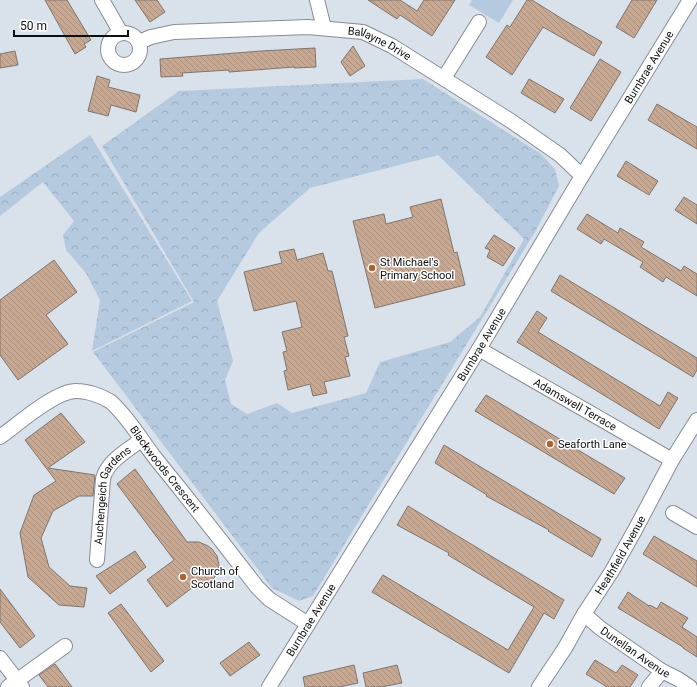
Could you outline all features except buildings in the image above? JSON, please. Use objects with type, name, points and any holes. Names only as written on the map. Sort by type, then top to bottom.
[{"type":"street","points":[[102,0],[121,33]]},
{"type":"street","points":[[317,0],[324,28]]},
{"type":"street","name":"Burnbrae Avenue","points":[[269,687],[479,349],[582,176],[690,0]]},
{"type":"street","points":[[444,78],[479,22]]},
{"type":"street","name":"Ballayne Drive","points":[[139,42],[151,37],[174,32],[292,28],[324,28],[363,32],[392,46],[511,121],[560,155],[582,176]]},
{"type":"street","points":[[121,33],[128,33],[134,36],[139,42],[140,52],[135,61],[125,65],[115,62],[109,54],[109,43],[114,37],[121,33]]},
{"type":"street","name":"Adamswell Terrace","points":[[479,349],[672,460]]},
{"type":"street","name":"Blackwoods Crescent","points":[[0,437],[57,396],[75,390],[109,401],[123,414],[141,440],[257,587],[268,599],[308,624]]},
{"type":"street","name":"Heathfield Avenue","points":[[539,687],[565,648],[584,614],[612,571],[672,460],[697,420]]},
{"type":"street","name":"Auchengeich Gardens","points":[[97,560],[103,479],[105,471],[115,460],[141,440]]},
{"type":"street","points":[[673,513],[697,527]]},
{"type":"street","name":"Dunellan Avenue","points":[[584,614],[600,628],[662,671],[690,687]]},
{"type":"street","points":[[0,658],[16,685],[65,646]]},
{"type":"street","points":[[649,687],[662,671]]},
{"type":"green space","points":[[472,0],[513,0],[499,23],[469,5]]},
{"type":"green space","points":[[423,79],[541,154],[555,169],[559,186],[535,232],[313,596],[299,601],[272,588],[93,352],[194,302],[102,146],[179,91]],"holes":[[[438,155],[524,239],[480,317],[450,342],[380,362],[366,393],[292,413],[277,403],[247,414],[231,404],[225,380],[233,361],[217,301],[259,233],[310,188]]]},
{"type":"green space","points":[[90,135],[192,301],[92,351],[100,300],[86,273],[66,250],[63,235],[74,221],[43,182],[0,216],[0,197]]},
{"type":"place","name":"St Michael's Primary School","points":[[372,268]]},
{"type":"place","name":"Seaforth Lane","points":[[550,444]]},
{"type":"place","name":"Church of Scotland","points":[[183,577]]}]
